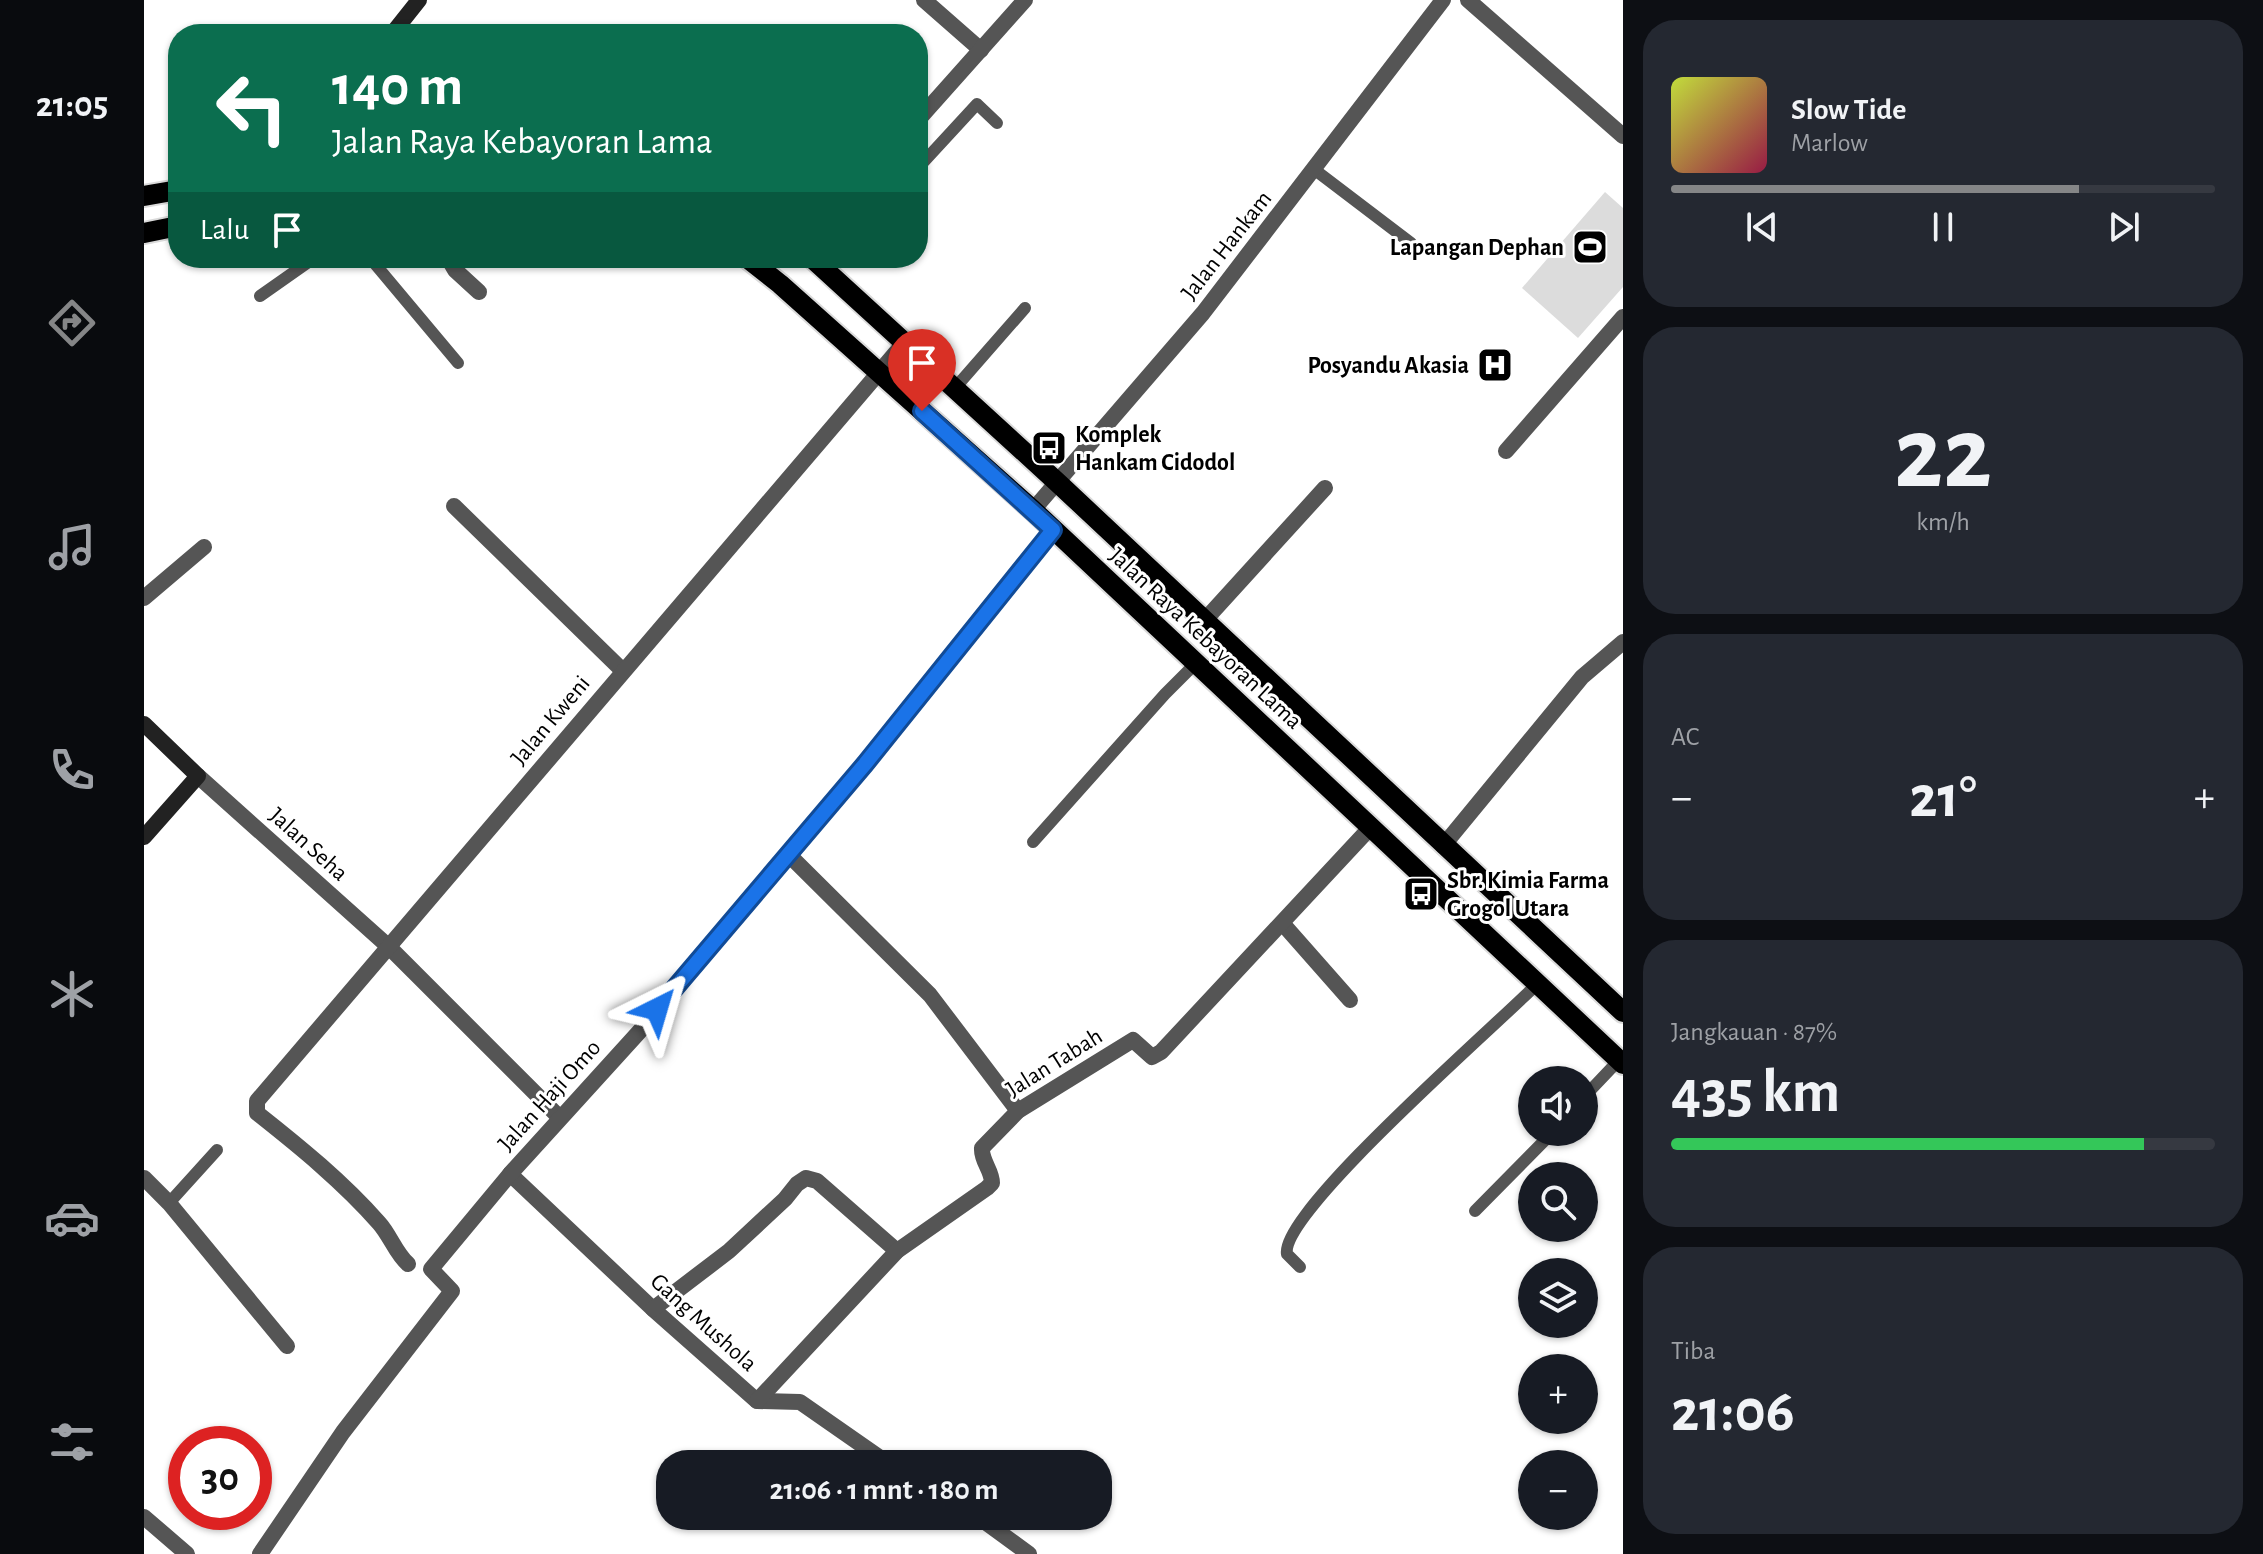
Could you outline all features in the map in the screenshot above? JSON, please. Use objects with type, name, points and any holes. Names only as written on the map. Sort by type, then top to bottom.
[{"type":"main road","points":[[144,196],[168,192]]},
{"type":"main road","points":[[144,233],[168,228]]},
{"type":"main road","name":"Jalan Raya Kebayoran Lama","points":[[759,268],[1033,510],[1621,1062]]},
{"type":"main road","name":"Jalan Raya Kebayoran Lama","points":[[830,268],[905,342],[1623,1012]]},
{"type":"main road","points":[[1469,921],[1495,893]]},
{"type":"street","points":[[400,24],[419,0]]},
{"type":"street","points":[[924,0],[981,50]]},
{"type":"street","points":[[928,109],[1025,0]]},
{"type":"street","name":"Jalan Hankam","points":[[1033,510],[1203,313],[1443,0]]},
{"type":"street","points":[[1468,0],[1623,136]]},
{"type":"street","points":[[454,268],[479,292]]},
{"type":"street","points":[[1506,451],[1623,317]]},
{"type":"street","name":"Jalan Kweni","points":[[408,1264],[379,1223],[315,1160],[257,1113],[256,1106],[271,1082],[905,342]]},
{"type":"street","points":[[1204,621],[1325,488]]},
{"type":"street","points":[[454,506],[623,671]]},
{"type":"street","name":"Jalan Haji Omo","points":[[260,1554],[343,1432],[452,1291],[431,1269],[510,1174],[639,1032],[865,764],[1053,530]]},
{"type":"street","points":[[144,598],[204,547]]},
{"type":"street","points":[[1443,846],[1582,677],[1623,642]]},
{"type":"street","name":"Jalan Seha","points":[[144,724],[389,947]]},
{"type":"street","points":[[144,837],[198,776]]},
{"type":"street","name":"Jalan Tabah","points":[[757,1401],[897,1251],[992,1183],[992,1173],[982,1155],[982,1148],[1018,1111],[1133,1040],[1152,1057],[1157,1055],[1370,828]]},
{"type":"street","points":[[788,854],[930,995],[1018,1111]]},
{"type":"street","points":[[1283,924],[1350,1000]]},
{"type":"street","points":[[389,947],[560,1118]]},
{"type":"street","name":"Gang Mushola","points":[[510,1174],[653,1309],[757,1401],[800,1402],[869,1450]]},
{"type":"street","points":[[144,1178],[169,1203],[287,1346]]},
{"type":"street","points":[[653,1309],[729,1251],[806,1178],[817,1181],[897,1251]]},
{"type":"street","points":[[144,1517],[187,1554]]},
{"type":"street","points":[[996,1530],[1029,1554]]},
{"type":"lane","points":[[928,157],[977,104],[997,123]]},
{"type":"lane","points":[[1315,170],[1411,243]]},
{"type":"lane","points":[[260,296],[300,268]]},
{"type":"lane","points":[[378,268],[458,363]]},
{"type":"lane","points":[[955,388],[1025,308]]},
{"type":"lane","points":[[1033,842],[1196,663]]},
{"type":"lane","points":[[1300,1267],[1287,1254],[1288,1239],[1317,1200],[1367,1146],[1537,984]]},
{"type":"lane","points":[[1598,1084],[1621,1062]]},
{"type":"lane","points":[[1475,1211],[1539,1146]]},
{"type":"lane","points":[[169,1203],[217,1150]]},
{"type":"shaded area","name":"Lapangan Dephan","points":[[1605,192],[1623,208],[1623,287],[1578,338],[1522,288]]},
{"type":"place","name":"Lapangan Dephan","points":[[1590,247]]},
{"type":"place","name":"Posyandu Akasia","points":[[1495,365]]},
{"type":"place","name":"Komplek Hankam Cidodol","points":[[1049,448]]},
{"type":"place","name":"Sbr. Kimia Farma Grogol Utara","points":[[1421,894]]},
{"type":"route","points":[[657,1009],[865,764],[1053,530],[922,411]]}]
